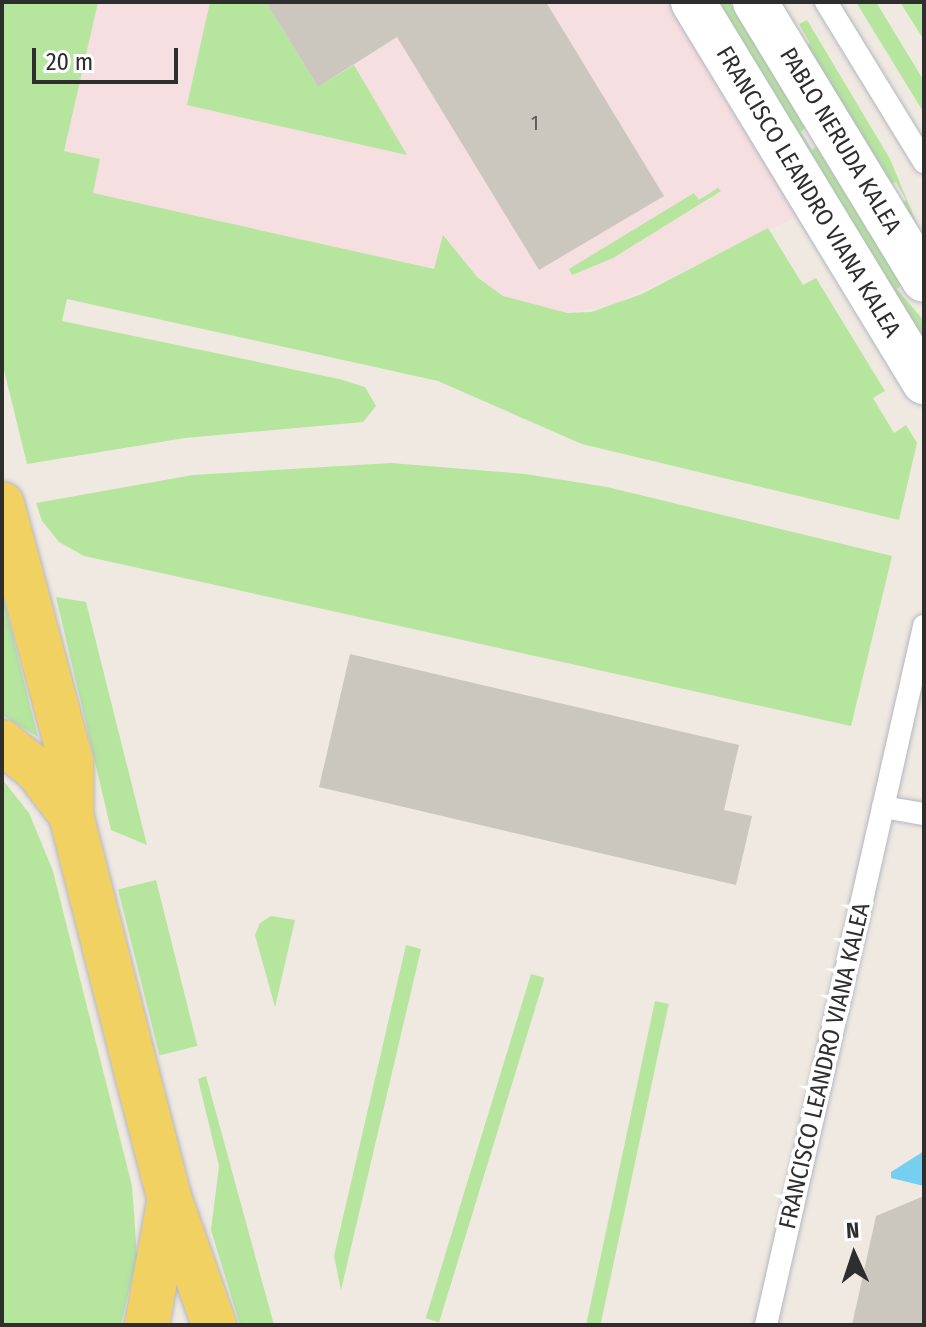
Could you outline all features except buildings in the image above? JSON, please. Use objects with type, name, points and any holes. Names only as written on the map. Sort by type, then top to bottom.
[{"type":"main road","points":[[2,504],[71,761],[71,815],[169,1197],[214,1325]]},
{"type":"main road","points":[[2,742],[36,769],[71,815]]},
{"type":"main road","points":[[147,1325],[169,1197]]},
{"type":"street","name":"FRANCISCO LEANDRO VIANA KALEA","points":[[693,2],[924,382]]},
{"type":"street","name":"PABLO NERUDA KALEA","points":[[755,2],[924,280]]},
{"type":"lane","points":[[826,2],[924,162]]},
{"type":"lane","name":"FRANCISCO LEANDRO VIANA KALEA","points":[[766,1325],[924,626]]},
{"type":"lane","points":[[883,807],[924,814]]},
{"type":"shaded area","points":[[2,2],[675,2],[805,213],[610,306],[515,320],[2,188]]},
{"type":"green space","points":[[2,2],[98,2],[64,151],[100,159],[93,193],[434,269],[443,235],[478,278],[503,296],[567,313],[591,312],[642,294],[768,228],[803,285],[816,278],[885,391],[873,398],[894,433],[906,425],[917,443],[899,520],[582,444],[438,381],[67,299],[62,321],[339,379],[365,387],[376,406],[363,422],[185,438],[27,464],[2,362]]},
{"type":"green space","points":[[210,2],[266,2],[318,87],[354,65],[407,155],[187,105]]},
{"type":"green space","points":[[711,2],[729,2],[806,127],[801,132],[812,150],[818,146],[902,284],[897,289],[924,321],[924,351]]},
{"type":"green space","points":[[856,2],[876,2],[924,81],[924,113]]},
{"type":"green space","points":[[900,2],[924,2],[924,40]]},
{"type":"green space","points":[[807,20],[890,159],[924,241],[901,203],[906,200],[896,182],[890,185],[805,47],[810,43],[799,24]]},
{"type":"green space","points":[[718,188],[721,191],[613,258],[572,275],[569,269],[694,193],[699,200]]},
{"type":"green space","points":[[391,463],[525,474],[607,487],[892,556],[851,726],[84,556],[59,542],[42,521],[36,503],[193,475]]},
{"type":"green space","points":[[2,592],[6,609],[38,737],[2,715]]},
{"type":"green space","points":[[56,597],[86,602],[147,845],[111,830]]},
{"type":"green space","points":[[2,779],[29,813],[53,871],[132,1186],[137,1256],[121,1325],[2,1325]]},
{"type":"green space","points":[[156,880],[197,1046],[160,1055],[118,889]]},
{"type":"green space","points":[[271,916],[295,920],[275,1007],[255,935],[260,923]]},
{"type":"green space","points":[[406,945],[421,949],[341,1290],[334,1256]]},
{"type":"green space","points":[[531,974],[544,978],[439,1322],[426,1318]]},
{"type":"green space","points":[[655,1001],[669,1004],[600,1325],[586,1325]]},
{"type":"green space","points":[[206,1076],[274,1325],[240,1325],[211,1230],[219,1166],[198,1079]]},
{"type":"water","points":[[924,1151],[924,1186],[891,1178],[891,1172]]}]
